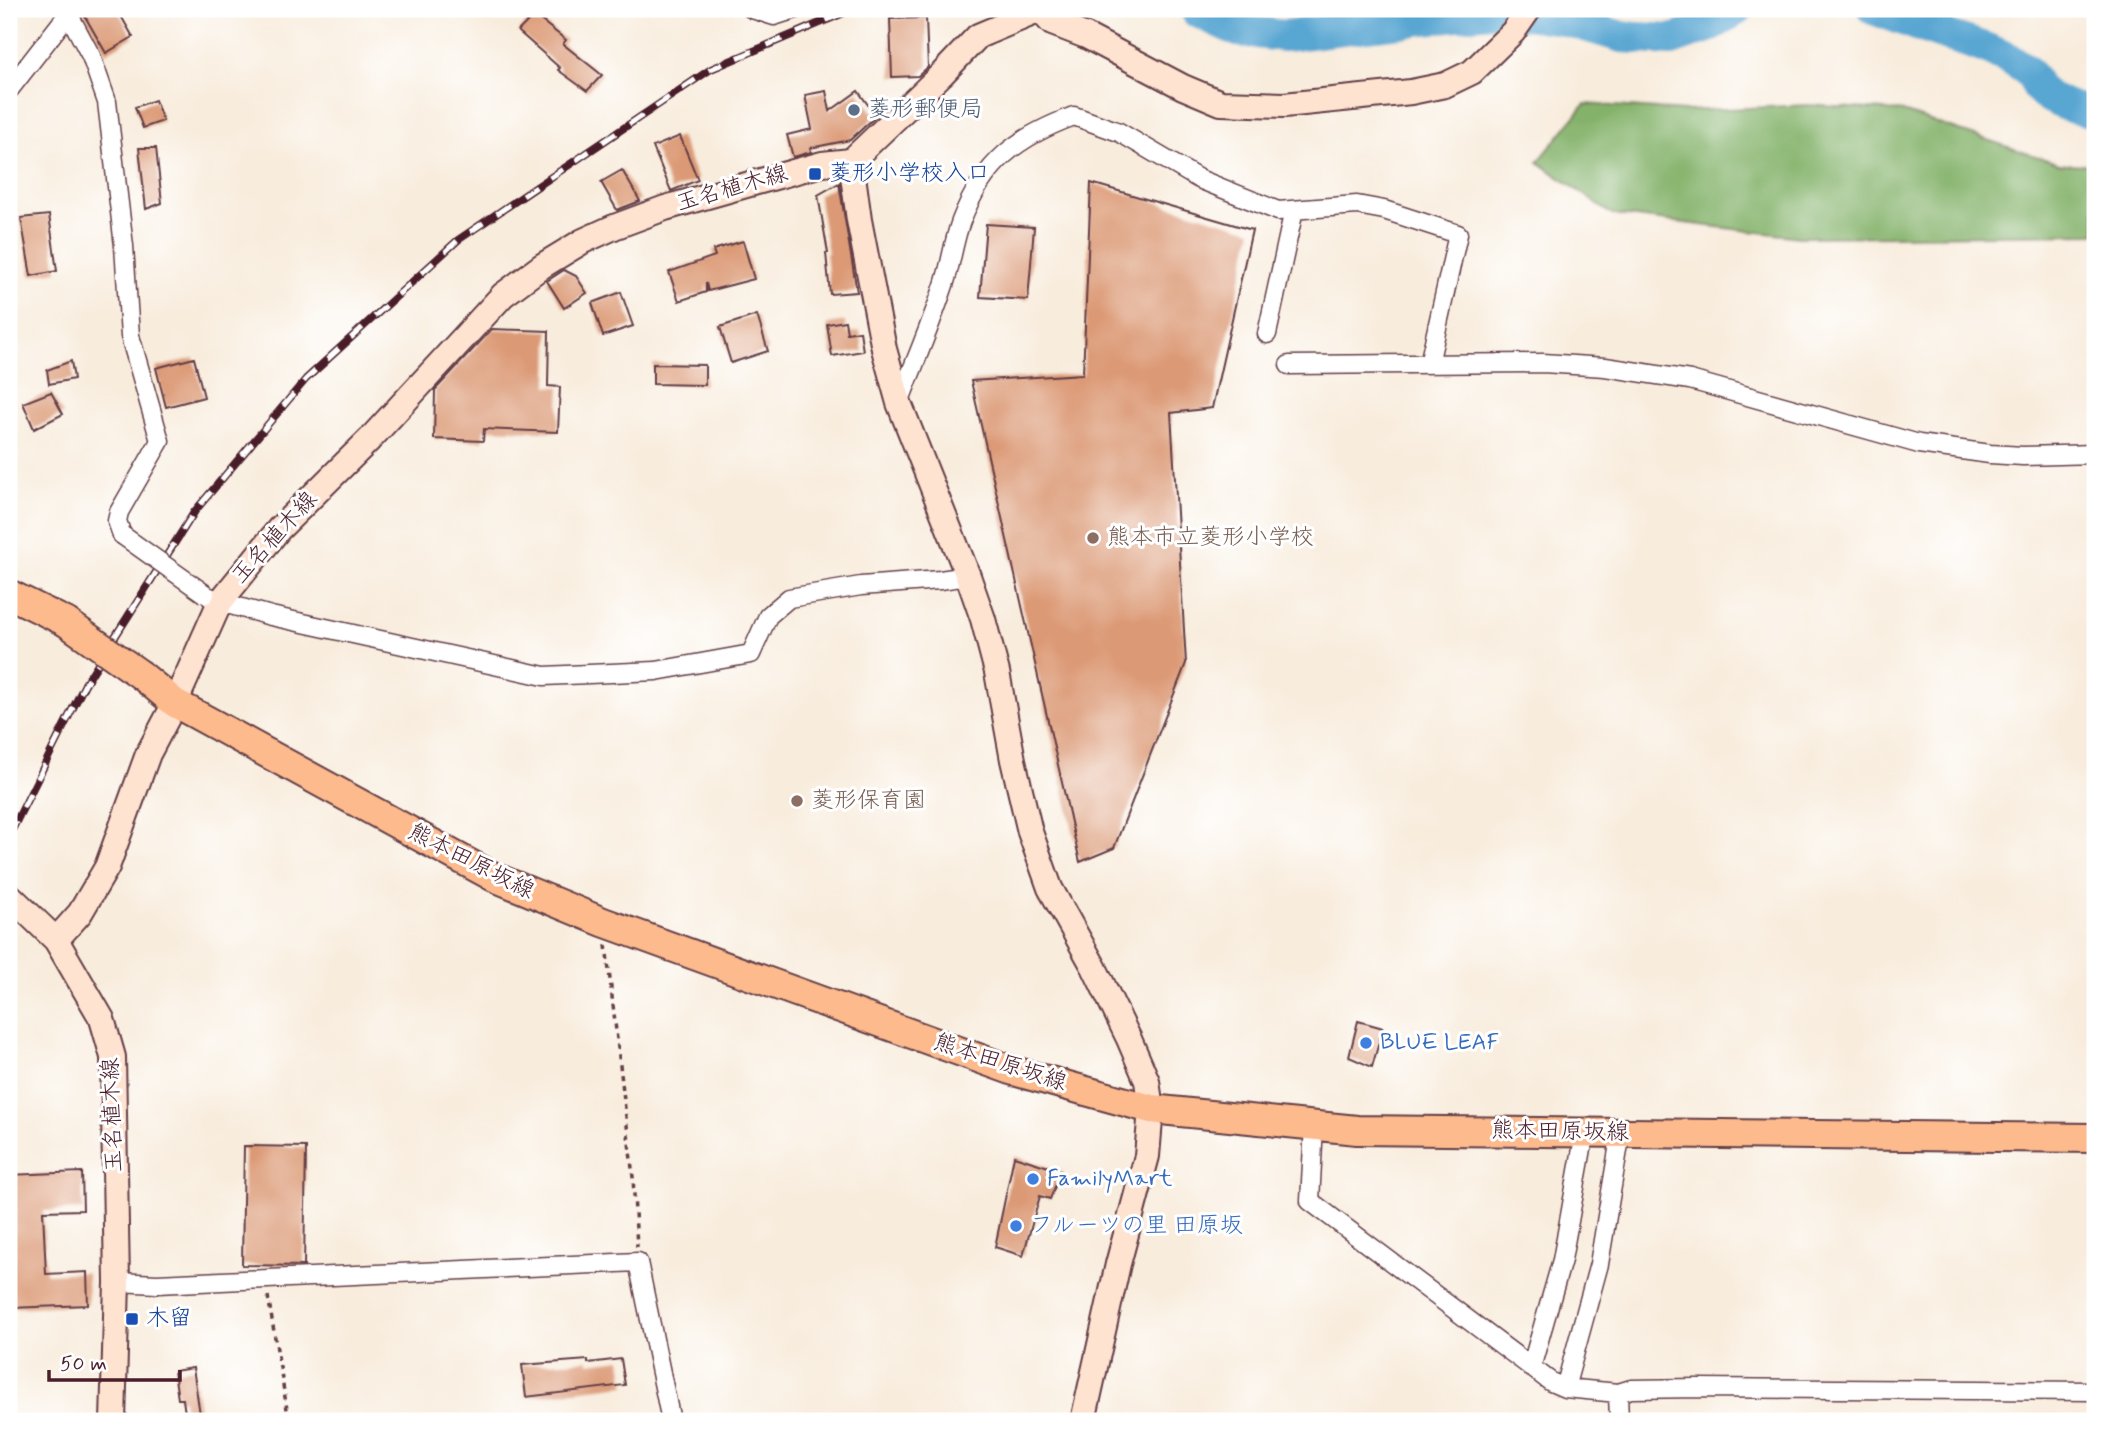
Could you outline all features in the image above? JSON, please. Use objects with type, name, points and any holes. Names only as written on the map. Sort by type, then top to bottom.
[{"type":"main road","name":"熊本田原坂線","points":[[9,594],[66,622],[141,675],[175,703],[494,877],[603,922],[1014,1071],[1151,1109],[1357,1130],[2095,1138]]},
{"type":"street","points":[[752,9],[774,16],[796,9]]},
{"type":"street","points":[[1083,1421],[1118,1264],[1147,1156],[1151,1109],[1147,1082],[1094,967],[1050,888],[1030,832],[1013,760],[997,672],[968,576],[899,403],[884,349],[859,220],[851,160],[978,36],[1041,9],[1052,23],[1086,36],[1184,87],[1221,103],[1284,105],[1411,92],[1445,85],[1472,72],[1513,32],[1529,9]]},
{"type":"street","points":[[9,90],[63,14],[90,57],[107,102],[124,246],[130,336],[160,441],[119,512],[117,521],[122,535],[212,598],[392,643],[544,676],[656,671],[751,654],[768,616],[789,598],[861,586],[968,576]]},
{"type":"street","points":[[899,403],[944,286],[961,221],[976,189],[999,158],[1018,142],[1045,126],[1074,116],[1119,132],[1199,179],[1278,211],[1357,205],[1384,210],[1458,234],[1429,364]]},
{"type":"street","name":"玉名植木線","points":[[113,1421],[117,1282],[113,1057],[102,1018],[56,940],[80,913],[107,867],[148,754],[175,703],[212,598],[371,438],[503,295],[542,266],[583,241],[665,208],[822,164],[851,160]]},
{"type":"street","points":[[1267,334],[1294,211]]},
{"type":"street","points":[[1289,365],[1543,363],[1605,368],[1690,380],[1919,444],[2012,456],[2095,454]]},
{"type":"street","points":[[9,895],[56,940]]},
{"type":"street","points":[[1314,1125],[1310,1201],[1531,1368],[1565,1388],[1618,1393],[1632,1389],[1671,1388],[2095,1391]]},
{"type":"street","points":[[1531,1368],[1562,1260],[1585,1132]]},
{"type":"street","points":[[1565,1388],[1600,1264],[1621,1132]]},
{"type":"street","points":[[117,1282],[157,1284],[638,1262],[671,1421]]},
{"type":"street","points":[[1618,1393],[1619,1421]]},
{"type":"path","points":[[603,922],[633,1177],[638,1262]]},
{"type":"path","points":[[264,1278],[289,1421]]},
{"type":"green space","points":[[1585,104],[1685,111],[1808,105],[1900,111],[2060,164],[2095,165],[2095,234],[1799,237],[1611,214],[1538,162]]},
{"type":"building","points":[[83,9],[117,9],[133,37],[106,53]]},
{"type":"building","points":[[534,15],[566,40],[563,44],[602,75],[587,91],[558,70],[560,68],[518,31]]},
{"type":"building","points":[[926,18],[928,67],[918,76],[892,77],[890,19]]},
{"type":"building","points":[[826,91],[830,111],[858,91],[876,116],[850,140],[810,148],[811,152],[793,157],[787,135],[812,129],[805,95]]},
{"type":"building","points":[[155,100],[163,121],[143,128],[135,107]]},
{"type":"building","points":[[680,136],[698,180],[671,191],[653,147]]},
{"type":"building","points":[[139,148],[156,148],[162,203],[146,209]]},
{"type":"building","points":[[622,170],[640,201],[617,210],[601,182]]},
{"type":"building","points":[[839,183],[857,292],[830,294],[828,253],[818,195]]},
{"type":"building","name":"熊本市立菱形小学校","points":[[1091,183],[1252,230],[1212,408],[1171,413],[1186,663],[1114,848],[1080,862],[971,381],[1083,374]]},
{"type":"building","points":[[49,215],[57,271],[31,276],[21,218]]},
{"type":"building","points":[[986,224],[1034,227],[1028,300],[980,297]]},
{"type":"building","points":[[743,241],[754,279],[708,291],[706,283],[706,292],[679,301],[669,272],[715,256],[713,250]]},
{"type":"building","points":[[564,270],[576,276],[587,293],[564,308],[547,281]]},
{"type":"building","points":[[621,292],[633,326],[603,336],[592,303]]},
{"type":"building","points":[[757,315],[768,351],[731,363],[720,327]]},
{"type":"building","points":[[845,321],[847,333],[860,331],[863,351],[832,356],[827,324]]},
{"type":"building","points":[[492,329],[549,331],[548,386],[560,387],[558,432],[484,429],[483,441],[434,439],[435,390]]},
{"type":"building","points":[[194,358],[204,397],[166,407],[156,368]]},
{"type":"building","points":[[71,361],[74,379],[49,384],[47,370]]},
{"type":"building","points":[[653,364],[705,365],[705,385],[653,384]]},
{"type":"building","points":[[51,392],[63,414],[34,429],[23,403]]},
{"type":"building","name":"BLUE LEAF","points":[[1358,1021],[1383,1028],[1372,1067],[1349,1057]]},
{"type":"building","points":[[244,1146],[306,1147],[304,1266],[242,1265]]},
{"type":"building","points":[[1014,1156],[1061,1171],[1050,1199],[1040,1196],[1023,1256],[995,1247]]},
{"type":"building","points":[[82,1172],[83,1210],[43,1211],[46,1274],[87,1272],[88,1305],[9,1308],[9,1175]]},
{"type":"building","points":[[621,1359],[625,1385],[526,1397],[522,1365]]},
{"type":"building","points":[[193,1368],[201,1421],[186,1421],[183,1399],[178,1399],[174,1371]]},
{"type":"waterway","points":[[1194,9],[1197,12]]},
{"type":"waterway","points":[[1197,12],[1238,31],[1285,36],[1497,10],[1561,19],[1622,37],[1672,40],[1711,26],[1738,9]]},
{"type":"waterway","points":[[1873,9],[1996,53],[2025,69],[2040,90],[2051,98],[2075,108],[2095,111]]},
{"type":"railway","points":[[9,836],[85,684],[195,511],[306,379],[458,240],[711,69],[853,9]]},
{"type":"place","name":"菱形郵便局","points":[[854,110]]},
{"type":"place","name":"菱形小学校入口","points":[[815,174]]},
{"type":"place","name":"熊本市立菱形小学校","points":[[1093,538]]},
{"type":"place","name":"菱形保育園","points":[[797,801]]},
{"type":"place","name":"BLUE LEAF","points":[[1366,1043]]},
{"type":"place","name":"FamilyMart","points":[[1033,1179]]},
{"type":"place","name":"フルーツの里 田原坂","points":[[1016,1226]]},
{"type":"place","name":"木留","points":[[132,1319]]}]
